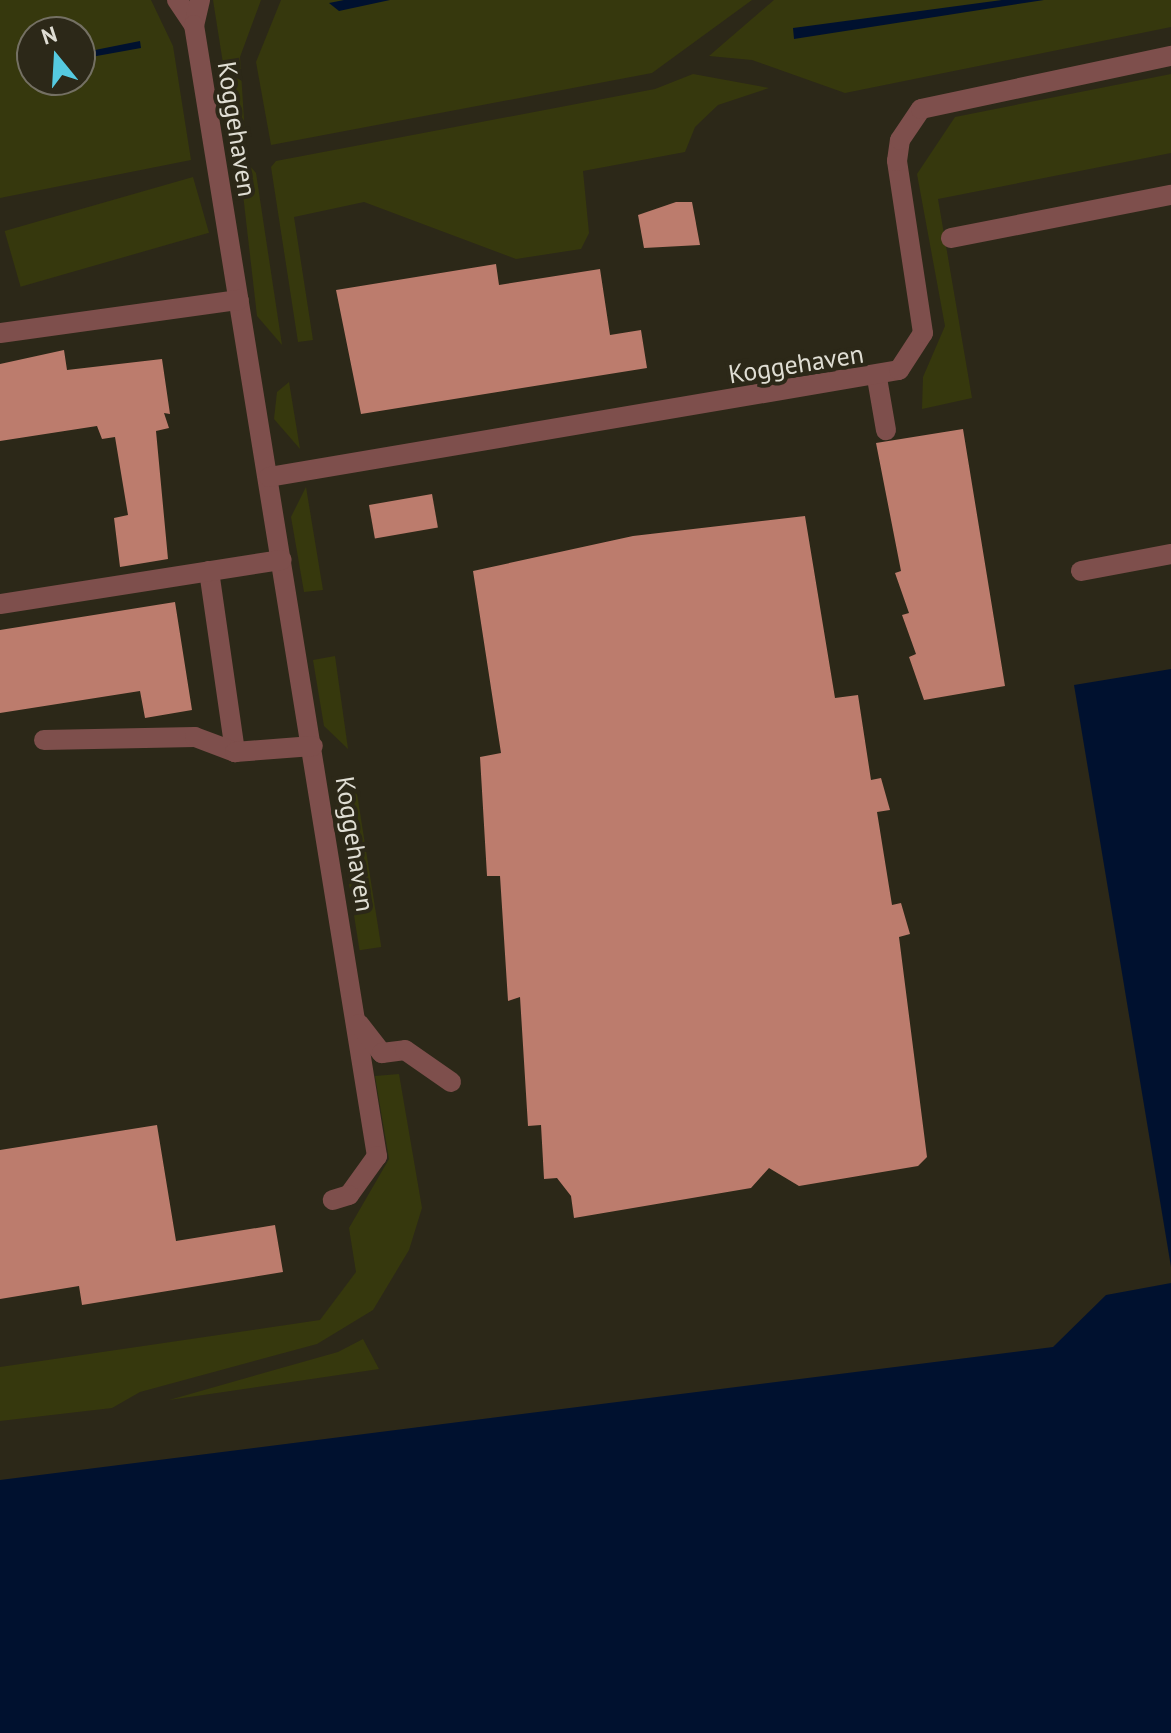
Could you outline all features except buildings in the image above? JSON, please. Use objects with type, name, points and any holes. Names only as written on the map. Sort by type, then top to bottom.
[{"type":"street","name":"Koggehaven","points":[[177,0],[194,25]]},
{"type":"street","name":"Koggehaven","points":[[200,0],[194,25],[359,1023],[377,1156],[349,1195],[333,1200]]},
{"type":"street","name":"Koggehaven","points":[[269,477],[877,378],[913,356],[923,333],[897,161],[900,140],[921,109],[1171,56]]},
{"type":"street","points":[[951,238],[1171,195]]},
{"type":"street","points":[[0,333],[239,300]]},
{"type":"street","points":[[877,378],[886,430]]},
{"type":"street","points":[[1081,571],[1171,554]]},
{"type":"street","points":[[0,604],[282,560]]},
{"type":"street","points":[[209,571],[235,752]]},
{"type":"street","points":[[44,740],[195,737],[235,752],[313,746]]},
{"type":"street","points":[[359,1023],[382,1053],[405,1050],[451,1082]]},
{"type":"shaded area","points":[[0,0],[151,0],[173,46],[191,160],[0,198]]},
{"type":"shaded area","points":[[213,0],[261,0],[240,57],[246,150],[237,152]]},
{"type":"shaded area","points":[[281,0],[752,0],[652,73],[271,145],[256,62]]},
{"type":"shaded area","points":[[774,0],[1171,0],[1171,27],[845,93],[752,60],[709,56]]},
{"type":"shaded area","points":[[693,74],[769,88],[718,105],[695,127],[685,152],[583,171],[589,233],[581,249],[516,259],[364,202],[294,217],[313,340],[298,342],[271,167],[276,161],[655,89]]},
{"type":"shaded area","points":[[1171,74],[1171,153],[938,199],[972,398],[922,409],[923,377],[945,326],[917,174],[955,117]]},
{"type":"shaded area","points":[[250,166],[256,173],[282,345],[257,316],[240,168]]},
{"type":"shaded area","points":[[193,177],[209,233],[21,287],[5,231]]},
{"type":"shaded area","points":[[289,382],[300,449],[274,419],[277,392]]},
{"type":"shaded area","points":[[306,487],[323,590],[304,592],[291,517]]},
{"type":"shaded area","points":[[335,656],[348,749],[324,726],[313,660]]},
{"type":"shaded area","points":[[355,781],[381,947],[360,950],[333,784]]},
{"type":"shaded area","points":[[399,1074],[422,1208],[409,1250],[373,1310],[317,1344],[140,1392],[112,1408],[0,1421],[0,1367],[320,1320],[356,1272],[349,1228],[389,1159],[375,1076]]},
{"type":"shaded area","points":[[363,1339],[379,1369],[169,1400],[338,1352]]},
{"type":"water","points":[[344,0],[390,0],[339,11],[329,3]]},
{"type":"water","points":[[1002,0],[1044,0],[794,39],[793,28]]},
{"type":"water","points":[[140,41],[141,48],[96,56],[96,50]]},
{"type":"water","points":[[1171,669],[1171,1267],[1074,685]]},
{"type":"water","points":[[1171,1283],[1171,1733],[0,1733],[0,1480],[1053,1347],[1106,1295]]}]
